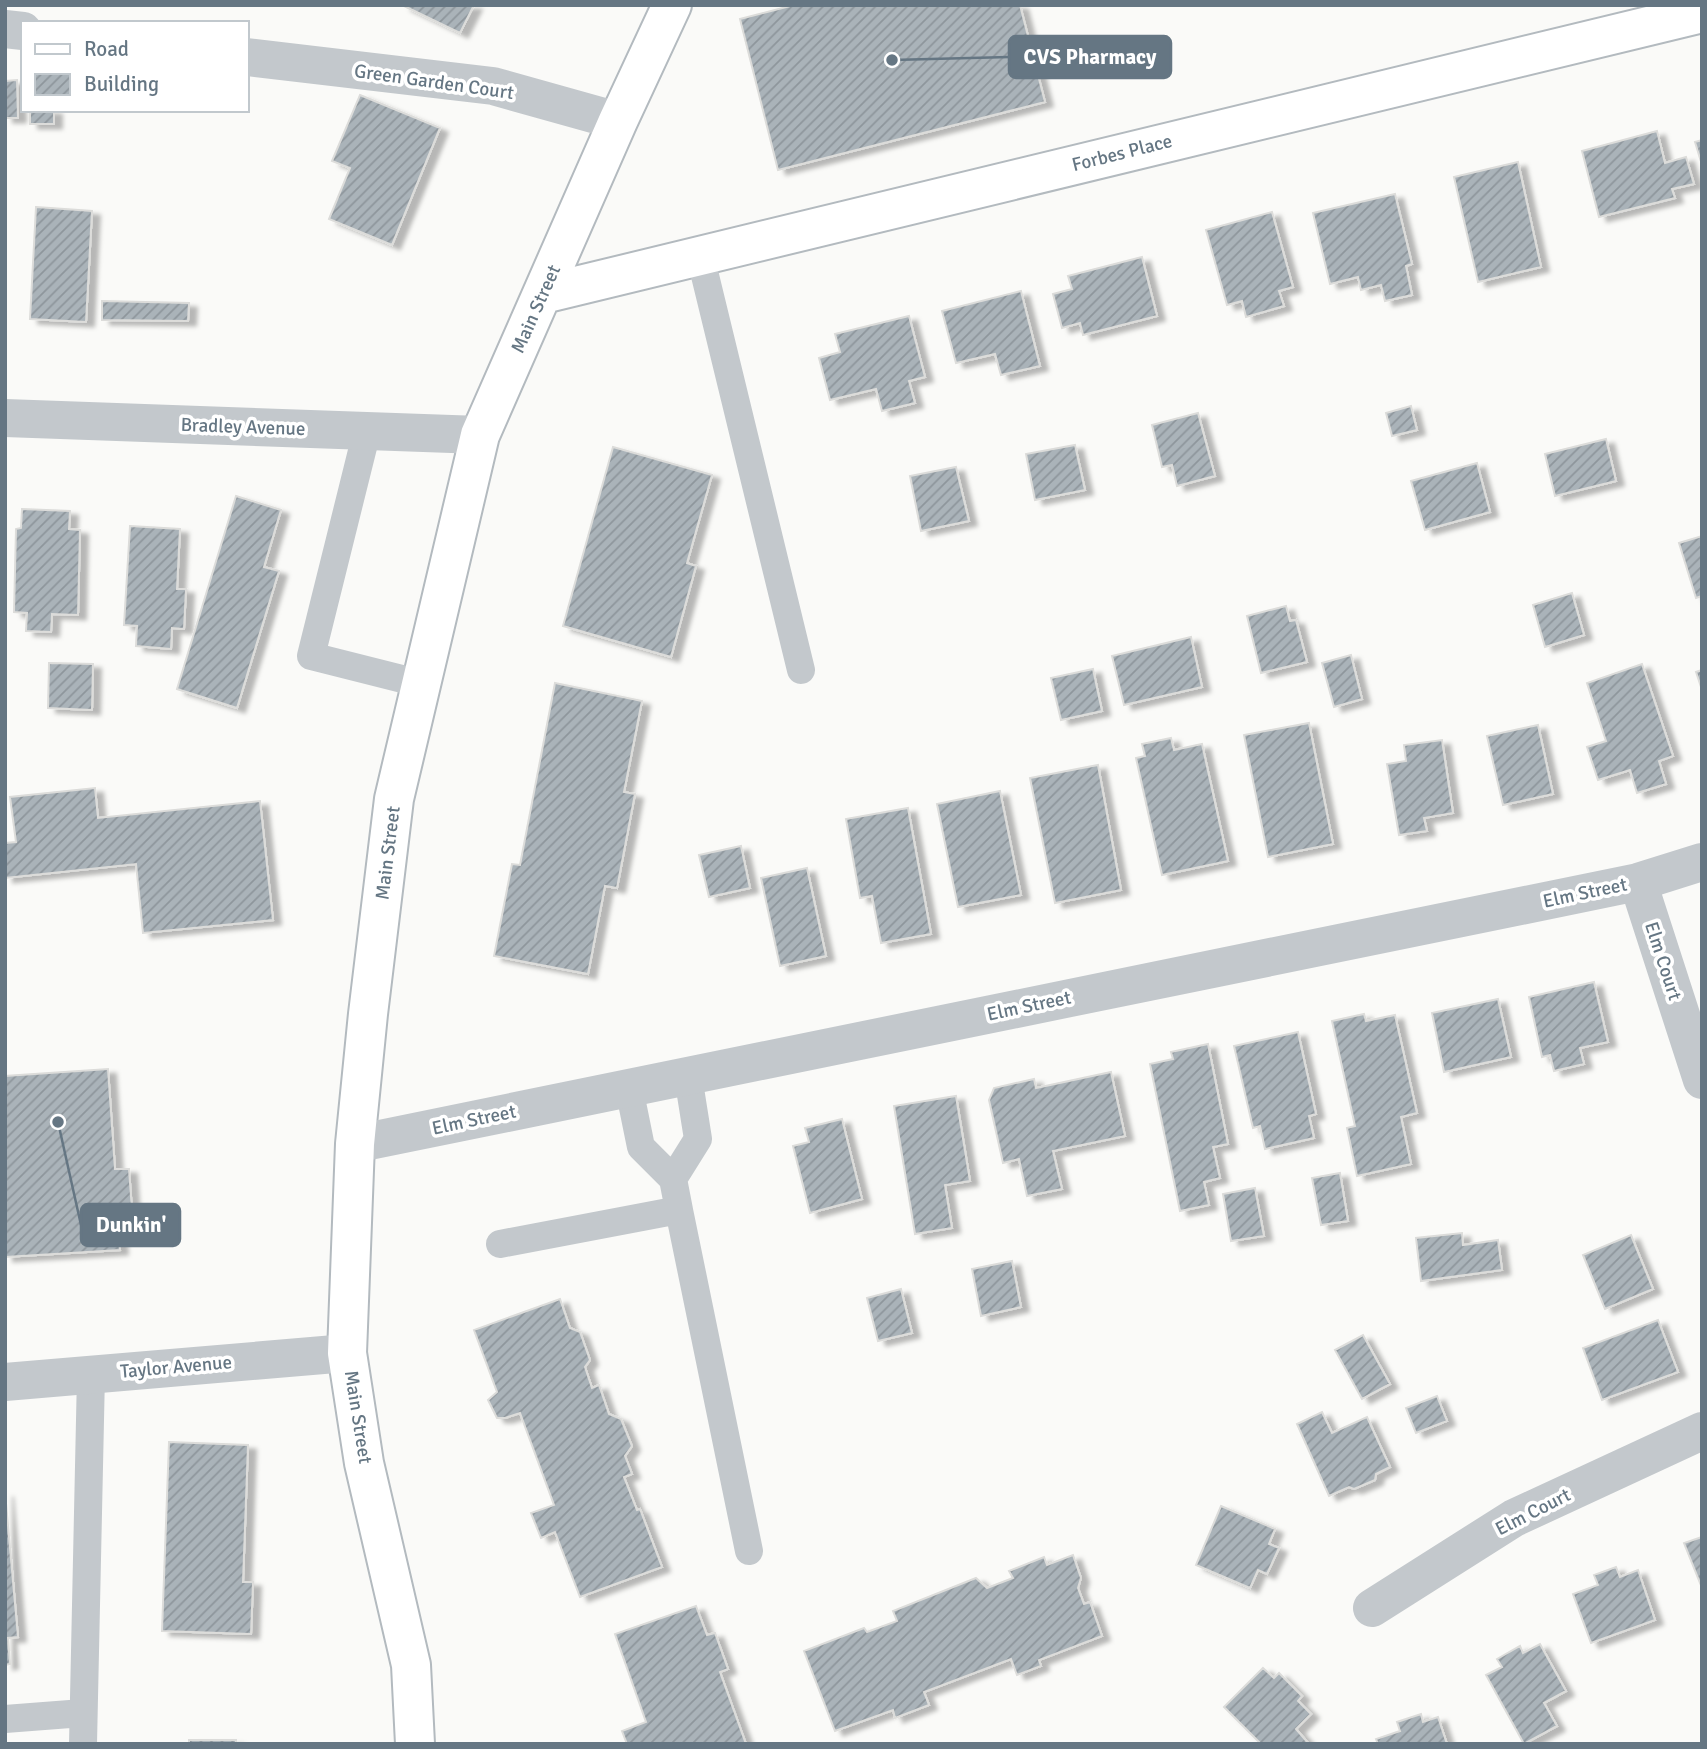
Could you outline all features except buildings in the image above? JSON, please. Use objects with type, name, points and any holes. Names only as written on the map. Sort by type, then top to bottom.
[{"type":"main road","name":"Main Street","points":[[415,1744],[411,1665],[364,1463],[348,1353],[355,1144],[394,799],[480,435],[672,5]]},
{"type":"main road","name":"Forbes Place","points":[[543,294],[1702,13]]},
{"type":"street","name":"Green Garden Court","points":[[248,57],[493,86],[618,121]]},
{"type":"street","name":"Bradley Avenue","points":[[5,418],[480,435]]},
{"type":"street","name":"Elm Street","points":[[355,1144],[1638,882],[1702,862]]},
{"type":"street","name":"Elm Court","points":[[1638,882],[1702,1080]]},
{"type":"street","name":"Taylor Avenue","points":[[5,1382],[348,1353]]},
{"type":"street","name":"Elm Court","points":[[1372,1608],[1514,1518],[1702,1431]]},
{"type":"lane","points":[[700,255],[802,670]]},
{"type":"lane","points":[[367,431],[311,656],[422,684]]},
{"type":"lane","points":[[673,1179],[698,1139],[688,1076]]},
{"type":"lane","points":[[629,1088],[641,1147],[673,1179],[749,1551]]},
{"type":"lane","points":[[500,1244],[680,1210]]},
{"type":"lane","points":[[83,1744],[91,1374]]},
{"type":"lane","points":[[5,1719],[83,1713]]},
{"type":"place","name":"CVS Pharmacy","points":[[892,60]]},
{"type":"place","name":"Dunkin'","points":[[58,1122]]}]
